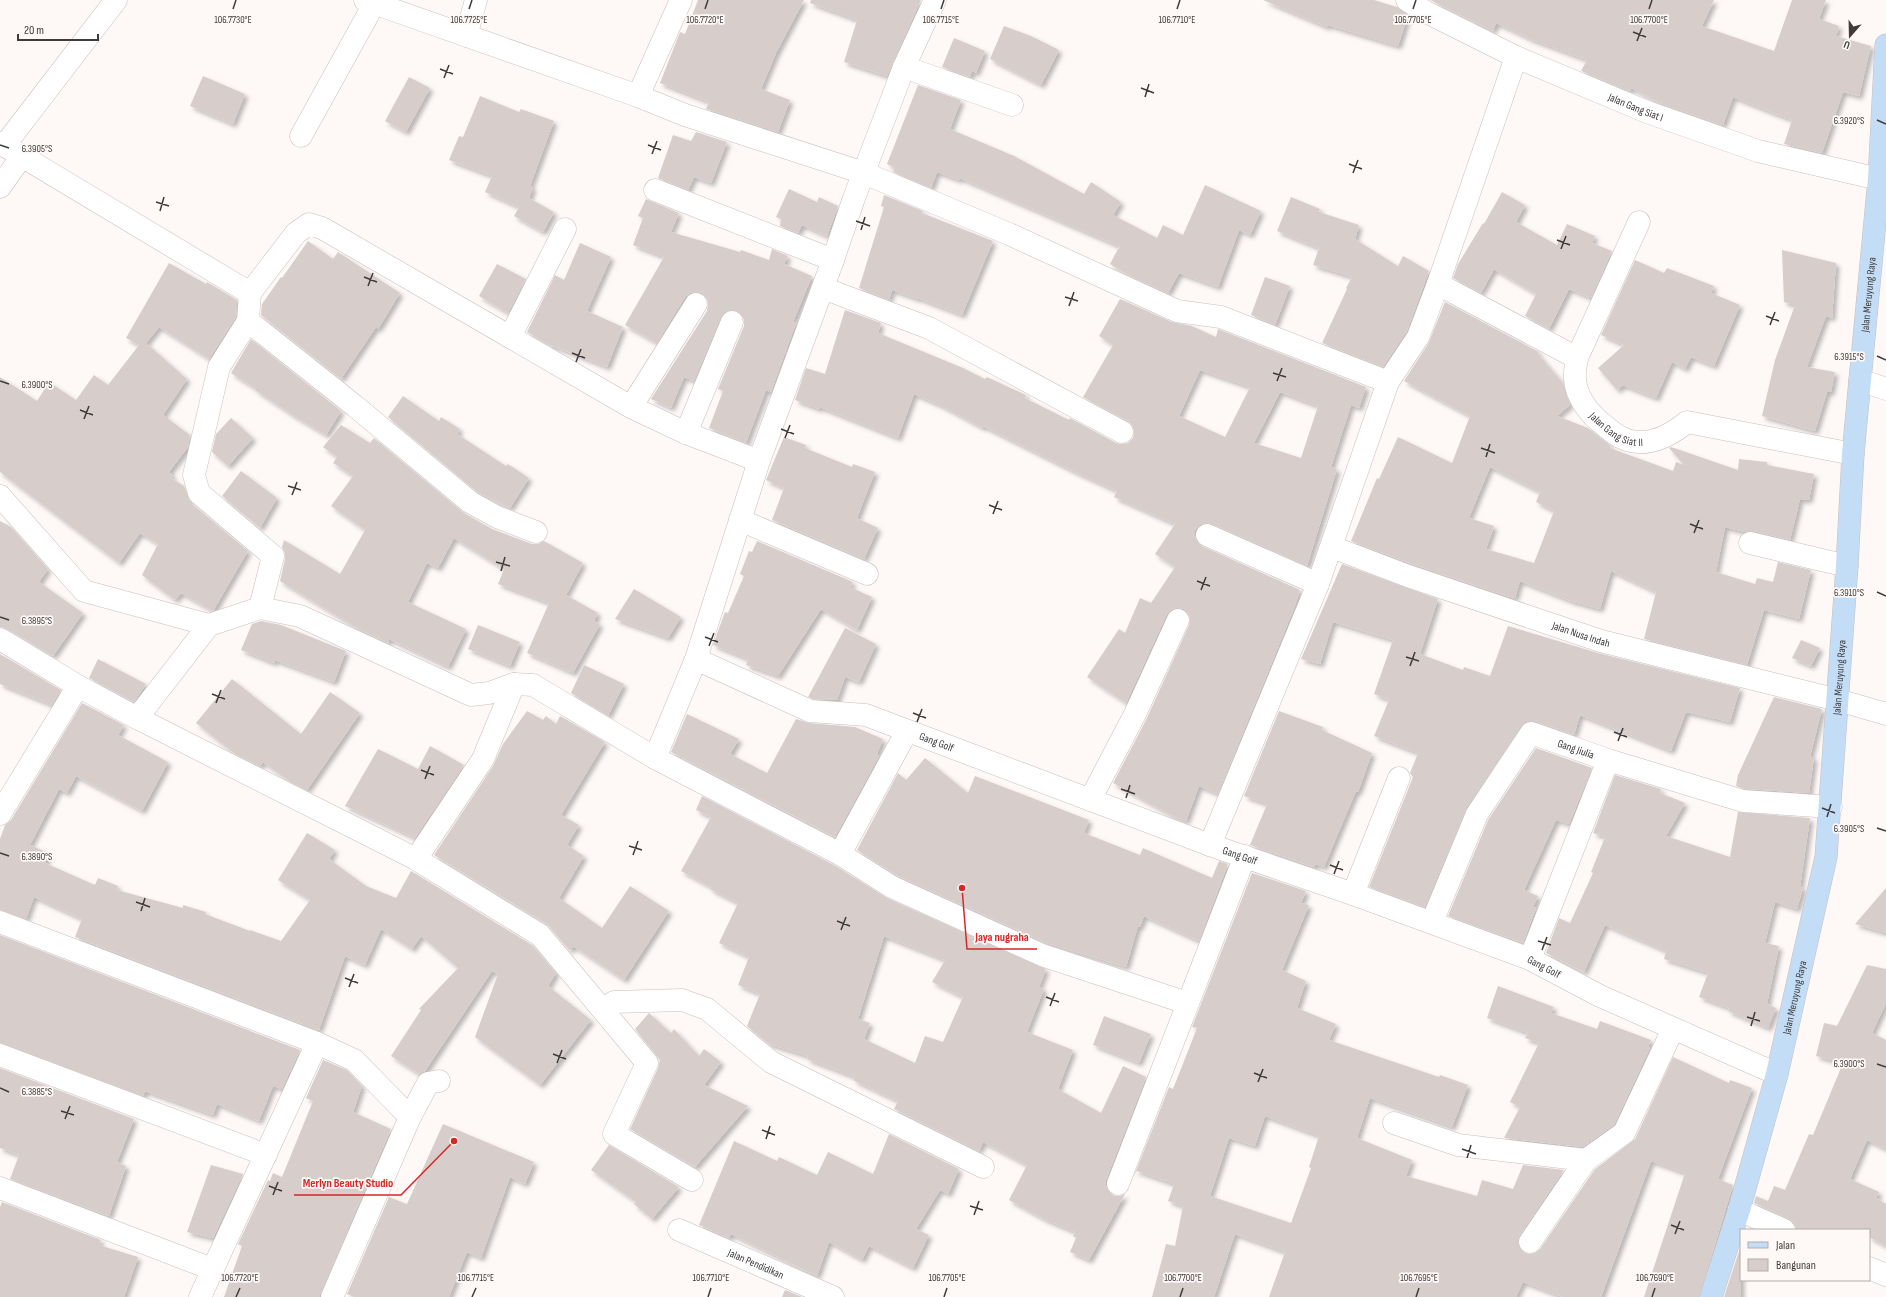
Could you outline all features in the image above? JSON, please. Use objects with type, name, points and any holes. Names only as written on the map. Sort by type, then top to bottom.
[{"type":"main road","name":"Jalan Meruyung Raya","points":[[1711,1297],[1739,1210],[1777,1074],[1826,857],[1848,566],[1853,454],[1884,113],[1886,45]]},
{"type":"street","points":[[0,187],[9,148],[116,0]]},
{"type":"street","points":[[466,36],[476,0]]},
{"type":"street","points":[[638,96],[681,0]]},
{"type":"street","points":[[655,758],[696,659],[759,461],[823,288],[854,198],[904,67],[935,0]]},
{"type":"street","points":[[301,136],[369,2],[638,96],[685,115],[864,173],[1009,234],[1177,311],[1222,317],[1388,382]]},
{"type":"street","name":"Jalan Gang Siat I","points":[[1419,4],[1516,57],[1647,112],[1758,151],[1879,179]]},
{"type":"street","points":[[1210,845],[1318,584],[1388,382],[1418,337],[1438,284],[1516,57]]},
{"type":"street","points":[[904,67],[1012,105]]},
{"type":"street","points":[[9,148],[250,293]]},
{"type":"street","points":[[655,190],[833,260]]},
{"type":"street","name":"Jalan Gang Siat II","points":[[1639,222],[1577,358],[1575,380],[1580,398],[1590,414],[1612,431],[1627,440],[1646,441],[1660,439],[1674,432],[1687,422],[1853,454]]},
{"type":"street","points":[[260,608],[273,556],[199,493],[194,475],[219,367],[248,322],[250,293],[296,233],[309,224],[322,228],[631,407],[686,433],[759,461]]},
{"type":"street","points":[[510,337],[565,228]]},
{"type":"street","points":[[1438,284],[1577,358]]},
{"type":"street","points":[[823,288],[929,328],[1122,432]]},
{"type":"street","points":[[631,407],[696,304]]},
{"type":"street","points":[[248,322],[355,406],[470,502],[496,517],[536,532]]},
{"type":"street","points":[[686,433],[732,322]]},
{"type":"street","points":[[1860,380],[1886,389]]},
{"type":"street","points":[[0,496],[84,591],[209,625],[260,608],[300,616],[471,695],[489,693],[514,684],[533,685],[655,758],[840,854],[892,887],[1042,955],[1187,1003]]},
{"type":"street","points":[[740,520],[867,574]]},
{"type":"street","points":[[1207,535],[1318,584]]},
{"type":"street","points":[[1750,543],[1848,566]]},
{"type":"street","name":"Jalan Nusa Indah","points":[[1332,547],[1408,576],[1601,641],[1838,700],[1886,714]]},
{"type":"street","points":[[1090,800],[1135,714],[1178,620]]},
{"type":"street","points":[[137,718],[209,625]]},
{"type":"street","points":[[0,639],[78,686],[137,718],[416,859],[540,935],[647,1063],[614,1134],[692,1180]]},
{"type":"street","name":"Gang Golf","points":[[696,659],[810,711],[866,715],[1210,845],[1432,922],[1530,959],[1600,996],[1777,1074]]},
{"type":"street","points":[[416,859],[483,759],[514,684]]},
{"type":"street","points":[[0,814],[78,686]]},
{"type":"street","points":[[840,854],[907,731]]},
{"type":"street","name":"Gang Jiulia","points":[[1432,922],[1477,814],[1531,732],[1608,760],[1743,801],[1830,808]]},
{"type":"street","points":[[1530,959],[1608,760]]},
{"type":"street","points":[[1353,894],[1399,778]]},
{"type":"street","points":[[1118,1184],[1244,856]]},
{"type":"street","points":[[0,922],[317,1044],[354,1060],[410,1117]]},
{"type":"street","points":[[603,1009],[614,1002],[682,1000],[707,1009],[771,1062],[983,1168]]},
{"type":"street","points":[[1530,1242],[1586,1160],[1624,1133],[1673,1029]]},
{"type":"street","points":[[200,1297],[317,1044]]},
{"type":"street","points":[[0,1055],[266,1155]]},
{"type":"street","points":[[332,1297],[410,1117],[428,1083],[439,1081]]},
{"type":"street","points":[[1394,1122],[1458,1145],[1586,1160]]},
{"type":"street","points":[[0,1188],[212,1269]]},
{"type":"street","points":[[1739,1210],[1782,1229]]},
{"type":"street","name":"Jalan Pendidikan","points":[[679,1230],[833,1297]]},
{"type":"street","points":[[1870,1268],[1886,1275]]},
{"type":"building","points":[[698,0],[804,0],[776,53],[761,89],[790,100],[778,132],[706,109],[709,102],[660,83],[680,32],[685,34]]},
{"type":"building","points":[[811,0],[921,0],[887,76],[844,62],[857,20],[810,3]]},
{"type":"building","points":[[1263,0],[1374,0],[1397,7],[1408,15],[1398,46],[1328,25],[1327,27]]},
{"type":"building","points":[[1430,0],[1714,0],[1702,26],[1774,51],[1792,0],[1826,0],[1819,19],[1839,26],[1836,36],[1871,46],[1859,96],[1843,92],[1822,153],[1784,144],[1792,120],[1733,97],[1723,125],[1660,103],[1631,88],[1630,91],[1581,71],[1587,60],[1533,40],[1496,23],[1493,31]]},
{"type":"building","points":[[1004,26],[1031,36],[1059,50],[1041,85],[990,59]]},
{"type":"building","points":[[954,38],[985,51],[976,73],[972,71],[970,77],[942,67]]},
{"type":"building","points":[[203,76],[245,94],[233,124],[190,106]]},
{"type":"building","points":[[409,77],[430,88],[406,132],[385,121]]},
{"type":"building","points":[[918,85],[961,100],[950,129],[1014,156],[1084,194],[1091,182],[1121,202],[1113,215],[1157,238],[1163,225],[1183,235],[1205,185],[1261,211],[1250,235],[1239,230],[1218,287],[1179,273],[1168,293],[1132,277],[1110,264],[1118,249],[1121,247],[960,178],[959,180],[937,172],[931,188],[893,172],[895,168],[887,164]]},
{"type":"building","points":[[480,96],[519,112],[521,109],[554,121],[530,186],[533,188],[529,198],[554,212],[543,232],[514,216],[519,207],[485,192],[492,176],[449,160],[459,136],[463,137]]},
{"type":"building","points":[[696,132],[727,142],[711,183],[694,177],[688,190],[658,178],[673,135],[691,141]]},
{"type":"building","points":[[789,189],[817,202],[819,197],[838,206],[827,236],[802,225],[798,233],[780,226],[781,219],[776,217]]},
{"type":"building","points":[[1502,192],[1525,205],[1516,222],[1557,245],[1567,224],[1595,236],[1592,243],[1612,251],[1591,298],[1569,289],[1549,329],[1525,316],[1536,294],[1494,269],[1481,293],[1453,278],[1458,264],[1483,223],[1484,224]]},
{"type":"building","points":[[884,195],[923,211],[922,213],[993,241],[962,315],[918,298],[892,290],[889,300],[859,288],[884,207],[881,206]]},
{"type":"building","points":[[1291,197],[1320,209],[1319,212],[1359,225],[1355,239],[1398,266],[1403,256],[1429,271],[1407,331],[1383,367],[1322,343],[1352,277],[1313,265],[1319,248],[1277,231]]},
{"type":"building","points":[[646,199],[679,213],[671,232],[740,252],[741,250],[769,260],[772,249],[788,256],[784,264],[812,276],[793,322],[796,323],[771,392],[766,390],[746,443],[709,428],[723,391],[718,389],[744,326],[742,315],[737,311],[730,310],[725,312],[721,317],[694,381],[684,377],[671,408],[651,399],[707,311],[708,304],[707,298],[702,293],[690,293],[685,297],[657,343],[625,325],[664,257],[633,245],[643,218],[638,216]]},
{"type":"building","points":[[308,241],[333,259],[338,252],[400,293],[378,329],[376,327],[341,379],[261,315],[262,304]]},
{"type":"building","points":[[580,243],[611,257],[587,311],[623,327],[607,367],[553,347],[527,332],[555,275],[564,280]]},
{"type":"building","points":[[1782,250],[1836,263],[1832,318],[1826,316],[1807,367],[1835,372],[1831,392],[1827,392],[1815,431],[1762,416],[1775,360],[1795,305],[1784,302]]},
{"type":"building","points":[[1635,260],[1664,273],[1667,268],[1714,286],[1711,293],[1740,305],[1714,366],[1691,357],[1685,369],[1672,362],[1656,398],[1623,385],[1617,390],[1598,368],[1624,345],[1601,335]]},
{"type":"building","points":[[169,263],[206,284],[207,282],[237,300],[236,317],[209,359],[159,327],[146,343],[187,379],[163,415],[190,435],[188,447],[169,472],[173,476],[171,478],[184,486],[191,503],[248,551],[213,611],[181,593],[175,600],[142,575],[158,544],[140,533],[119,563],[0,472],[0,377],[37,401],[49,382],[76,400],[94,375],[108,385],[139,345],[126,338]]},
{"type":"building","points":[[497,264],[526,279],[508,313],[479,296]]},
{"type":"building","points":[[1265,277],[1290,286],[1275,325],[1251,315]]},
{"type":"building","points":[[1120,299],[1172,322],[1192,326],[1216,337],[1218,329],[1366,387],[1359,408],[1351,405],[1331,467],[1337,469],[1307,566],[1212,524],[1206,523],[1200,525],[1195,530],[1197,542],[1202,546],[1300,590],[1295,606],[1218,794],[1199,786],[1186,821],[1173,816],[1113,783],[1146,720],[1189,625],[1190,619],[1188,613],[1184,609],[1177,608],[1171,610],[1167,614],[1126,703],[1087,677],[1119,629],[1125,633],[1140,598],[1151,603],[1175,567],[1155,554],[1175,524],[1114,497],[1117,491],[1073,471],[983,426],[983,428],[942,406],[914,394],[898,438],[820,407],[819,409],[795,400],[806,368],[825,374],[845,310],[881,323],[878,333],[963,368],[985,379],[987,377],[1026,395],[1025,398],[1069,420],[1070,418],[1116,443],[1128,443],[1133,438],[1134,431],[1132,425],[1128,421],[1083,397],[1113,345],[1099,336]],"holes":[[[1200,370],[1250,387],[1225,437],[1179,416]],[[1280,392],[1318,406],[1301,458],[1254,443]]]},
{"type":"building","points":[[1445,302],[1539,352],[1538,354],[1563,383],[1570,405],[1557,416],[1588,428],[1611,446],[1610,448],[1673,471],[1676,462],[1684,465],[1669,448],[1671,447],[1738,470],[1739,459],[1767,462],[1767,465],[1814,474],[1809,500],[1800,499],[1790,540],[1753,531],[1745,532],[1725,527],[1716,572],[1755,584],[1757,578],[1773,582],[1778,562],[1811,570],[1799,619],[1764,610],[1747,665],[1644,639],[1656,592],[1611,571],[1600,609],[1571,601],[1520,581],[1515,598],[1507,596],[1412,564],[1351,541],[1377,478],[1379,479],[1398,437],[1452,463],[1470,416],[1404,381],[1428,344]],"holes":[[[1490,467],[1540,492],[1536,502],[1554,511],[1534,563],[1486,549],[1494,526],[1469,518]]]},
{"type":"building","points":[[251,339],[341,411],[326,435],[294,416],[231,373]]},
{"type":"building","points":[[403,396],[439,421],[441,417],[460,429],[457,434],[506,466],[508,464],[529,478],[510,508],[477,492],[388,417]]},
{"type":"building","points":[[231,418],[253,438],[228,466],[212,452],[216,434]]},
{"type":"building","points":[[341,425],[370,443],[374,438],[464,513],[492,529],[532,544],[538,544],[544,541],[583,563],[566,595],[598,613],[594,621],[600,624],[573,673],[527,653],[549,603],[498,584],[504,569],[454,538],[438,568],[427,563],[408,602],[466,629],[448,667],[389,639],[388,643],[357,628],[280,581],[285,559],[285,553],[282,547],[284,540],[340,574],[365,530],[331,506],[353,476],[333,463],[337,457],[323,447]]},
{"type":"building","points":[[784,437],[806,445],[805,448],[852,467],[853,464],[875,472],[857,518],[878,528],[864,559],[772,520],[784,488],[766,480]]},
{"type":"building","points":[[241,471],[277,498],[260,528],[222,496]]},
{"type":"building","points":[[0,521],[11,527],[48,569],[39,582],[83,613],[53,656],[6,628],[0,627]]},
{"type":"building","points":[[757,541],[853,582],[850,587],[872,597],[857,630],[821,609],[778,676],[746,665],[748,659],[713,645],[725,612],[728,613],[744,576],[740,574],[749,551],[752,552]]},
{"type":"building","points":[[1342,564],[1438,599],[1420,654],[1463,670],[1464,667],[1490,676],[1508,626],[1598,653],[1740,688],[1730,722],[1686,712],[1671,751],[1580,715],[1574,735],[1535,721],[1525,722],[1467,807],[1425,907],[1369,887],[1413,777],[1410,773],[1418,753],[1374,736],[1389,700],[1374,694],[1393,640],[1333,622],[1320,664],[1301,659]]},
{"type":"building","points":[[634,589],[681,617],[668,638],[615,619]]},
{"type":"building","points":[[261,621],[281,625],[346,651],[334,682],[275,660],[274,663],[241,650],[252,624]]},
{"type":"building","points":[[478,625],[520,642],[510,666],[468,649]]},
{"type":"building","points":[[845,628],[876,644],[859,682],[845,677],[837,700],[813,699],[808,697]]},
{"type":"building","points":[[1801,640],[1820,648],[1811,666],[1792,658]]},
{"type":"building","points":[[0,654],[61,690],[52,705],[0,684]]},
{"type":"building","points":[[98,659],[146,684],[134,702],[89,678]]},
{"type":"building","points":[[584,665],[624,684],[608,716],[571,693]]},
{"type":"building","points":[[232,679],[301,734],[330,692],[360,713],[307,790],[292,783],[263,762],[260,766],[235,754],[196,723]]},
{"type":"building","points":[[1774,697],[1822,709],[1810,757],[1814,757],[1809,793],[1745,789],[1736,786],[1738,775]]},
{"type":"building","points":[[82,703],[124,725],[118,735],[168,762],[142,811],[76,776],[67,793],[59,789],[30,845],[49,853],[45,863],[95,885],[98,878],[118,886],[117,890],[183,908],[183,905],[206,912],[205,914],[281,941],[310,900],[278,880],[307,833],[335,850],[329,859],[366,886],[396,898],[411,871],[532,945],[556,973],[548,986],[591,1020],[540,1085],[475,1037],[498,974],[492,971],[425,1071],[419,1074],[391,1056],[421,1010],[419,1009],[458,968],[421,936],[412,949],[381,929],[365,965],[345,956],[319,1030],[75,937],[82,919],[34,897],[26,919],[0,910],[0,839],[5,825],[11,820]]},
{"type":"building","points":[[527,711],[543,720],[546,716],[556,724],[560,716],[605,742],[561,815],[579,825],[567,845],[584,856],[559,898],[602,928],[630,886],[669,911],[624,980],[573,946],[570,951],[547,924],[434,855],[493,766],[503,744]]},
{"type":"building","points":[[1279,711],[1323,727],[1322,730],[1372,753],[1358,792],[1356,791],[1324,867],[1315,864],[1314,867],[1250,845],[1267,804],[1244,796]]},
{"type":"building","points":[[687,714],[739,739],[730,754],[767,773],[796,719],[809,723],[855,727],[883,739],[877,754],[879,756],[835,837],[671,752]]},
{"type":"building","points":[[430,746],[464,765],[415,838],[345,806],[378,749],[418,769]]},
{"type":"building","points":[[1536,748],[1592,768],[1569,824],[1556,820],[1524,890],[1538,896],[1533,907],[1536,908],[1523,943],[1448,916],[1488,820]]},
{"type":"building","points":[[925,758],[968,793],[975,776],[1089,820],[1084,833],[1140,855],[1143,848],[1212,878],[1219,861],[1228,864],[1199,941],[1144,916],[1140,927],[1138,926],[1126,967],[1047,943],[898,876],[857,850],[898,773],[906,780]]},
{"type":"building","points":[[1615,775],[1661,789],[1660,793],[1685,803],[1666,836],[1730,857],[1738,812],[1810,818],[1800,887],[1803,888],[1797,909],[1775,902],[1765,943],[1779,946],[1767,1004],[1776,1008],[1768,1028],[1728,1011],[1729,1008],[1699,997],[1708,973],[1664,959],[1666,951],[1605,925],[1584,972],[1546,953],[1559,918],[1570,923],[1593,873],[1591,872],[1605,837],[1593,833]]},
{"type":"building","points":[[702,796],[834,865],[887,898],[1046,969],[1039,987],[1044,989],[1027,1032],[1073,1050],[1058,1089],[1101,1113],[1123,1066],[1146,1077],[1106,1180],[1106,1186],[1109,1192],[1114,1196],[1125,1194],[1089,1260],[1070,1252],[1076,1238],[1073,1236],[1075,1232],[1044,1219],[1009,1200],[1027,1165],[983,1142],[979,1151],[894,1109],[898,1101],[853,1080],[855,1077],[807,1059],[808,1056],[769,1044],[747,1026],[760,994],[738,985],[749,957],[719,943],[738,903],[710,889],[711,887],[681,871],[711,817],[696,810]],"holes":[[[884,936],[945,960],[932,982],[963,997],[943,1042],[925,1036],[915,1063],[864,1039],[870,1023],[858,1019]]]},
{"type":"building","points":[[1252,873],[1306,891],[1301,903],[1309,905],[1282,970],[1306,981],[1297,1008],[1336,1024],[1329,1040],[1439,1077],[1440,1075],[1468,1085],[1452,1127],[1370,1098],[1357,1138],[1412,1160],[1406,1176],[1477,1196],[1482,1180],[1513,1189],[1523,1165],[1564,1170],[1520,1235],[1518,1241],[1519,1247],[1523,1252],[1529,1254],[1535,1253],[1540,1249],[1595,1169],[1635,1139],[1673,1057],[1729,1083],[1730,1080],[1752,1088],[1718,1179],[1733,1185],[1699,1297],[1644,1297],[1685,1173],[1651,1161],[1601,1297],[1563,1297],[1523,1282],[1516,1297],[1269,1297],[1285,1252],[1235,1234],[1214,1297],[1152,1297],[1166,1244],[1175,1246],[1183,1206],[1168,1201],[1174,1184],[1137,1171],[1134,1176],[1169,1087],[1173,1089],[1197,1028],[1192,1027]],"holes":[[[1265,1116],[1319,1136],[1309,1167],[1311,1168],[1291,1223],[1210,1196],[1229,1138],[1255,1146]]]},
{"type":"building","points":[[1886,888],[1886,933],[1855,924]]},
{"type":"building","points":[[0,935],[300,1050],[282,1089],[273,1086],[259,1121],[217,1104],[213,1115],[145,1091],[143,1096],[0,1043]]},
{"type":"building","points":[[1867,965],[1886,969],[1886,1003],[1872,1033],[1886,1040],[1886,1149],[1867,1140],[1850,1179],[1879,1192],[1876,1198],[1886,1204],[1886,1246],[1870,1238],[1870,1229],[1796,1229],[1794,1223],[1789,1219],[1754,1203],[1756,1196],[1768,1201],[1774,1186],[1785,1190],[1809,1134],[1813,1135],[1843,1063],[1816,1056],[1824,1023],[1837,1026]]},
{"type":"building","points":[[1498,986],[1554,1007],[1551,1013],[1597,1029],[1600,1021],[1651,1040],[1648,1047],[1650,1048],[1614,1125],[1583,1147],[1504,1138],[1520,1107],[1510,1102],[1539,1043],[1525,1038],[1528,1033],[1487,1018]]},
{"type":"building","points":[[649,1013],[671,1033],[674,1029],[699,1056],[704,1049],[721,1062],[704,1085],[748,1106],[695,1167],[630,1129],[658,1068],[660,1060],[635,1029]]},
{"type":"building","points":[[1104,1016],[1151,1034],[1139,1063],[1093,1045]]},
{"type":"building","points":[[323,1060],[347,1070],[362,1086],[353,1112],[391,1129],[319,1297],[224,1297],[242,1246],[238,1244],[268,1180],[270,1181],[273,1173],[282,1177],[313,1101],[306,1098]]},
{"type":"building","points":[[0,1068],[134,1119],[117,1162],[126,1166],[109,1216],[10,1179],[19,1155],[0,1148]]},
{"type":"building","points":[[443,1124],[534,1162],[525,1184],[510,1177],[481,1258],[467,1252],[449,1297],[354,1297],[347,1294],[389,1197],[407,1204]]},
{"type":"building","points":[[889,1134],[959,1169],[948,1194],[940,1190],[916,1229],[929,1235],[913,1268],[869,1246],[862,1260],[829,1242],[817,1276],[731,1234],[729,1238],[699,1225],[734,1141],[777,1161],[779,1157],[817,1175],[828,1152],[873,1174]]},
{"type":"building","points":[[609,1145],[679,1187],[652,1219],[634,1204],[636,1202],[591,1170]]},
{"type":"building","points":[[211,1165],[243,1174],[213,1238],[187,1232]]},
{"type":"building","points":[[2,1202],[101,1240],[99,1245],[138,1257],[124,1297],[0,1297],[0,1207]]},
{"type":"building","points":[[1740,1248],[1741,1297],[1724,1297]]},
{"type":"building","points":[[785,1290],[802,1297],[782,1297]]},
{"type":"place","name":"Jaya nugraha","points":[[962,888]]},
{"type":"place","name":"Merlyn Beauty Studio","points":[[454,1141]]}]
